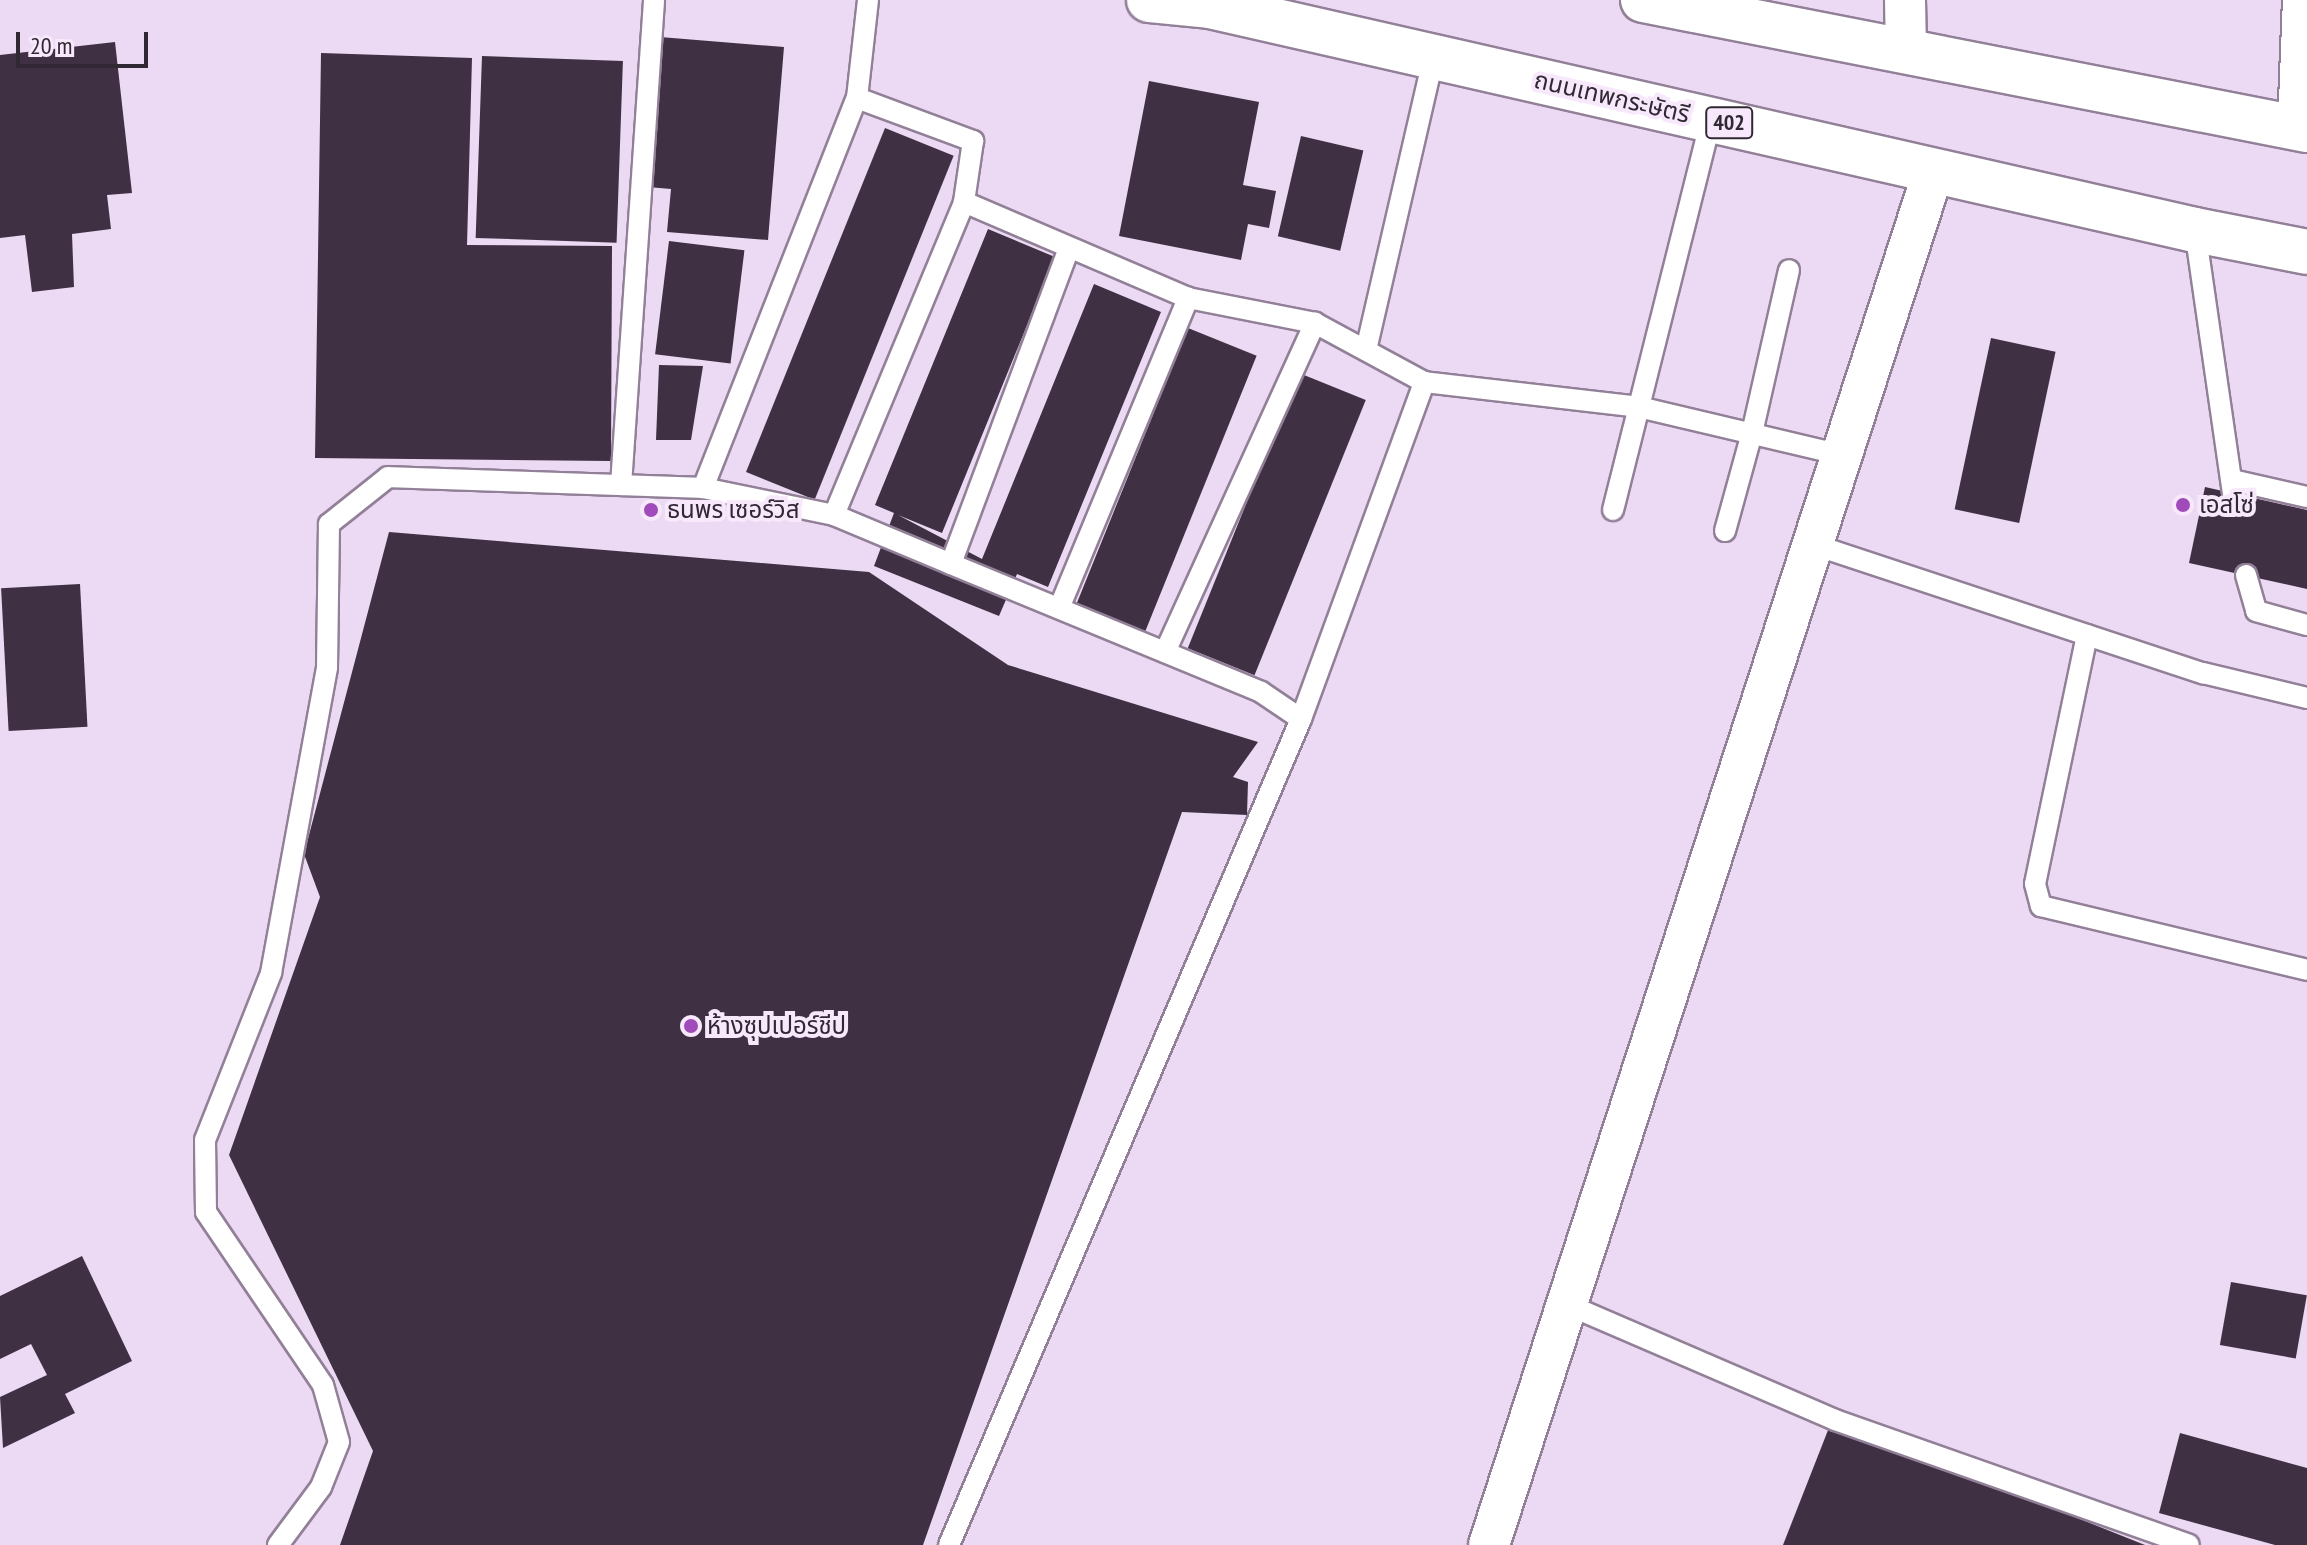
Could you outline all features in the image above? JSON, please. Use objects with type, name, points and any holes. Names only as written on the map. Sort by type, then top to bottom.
[{"type":"main road","name":"ถนนเทพกระษัตรี","points":[[1149,0],[1210,6],[2195,230],[2307,252]]},
{"type":"main road","points":[[1643,0],[2302,130]]},
{"type":"street","points":[[1905,0],[1906,50]]},
{"type":"street","points":[[2302,130],[2303,0]]},
{"type":"street","points":[[1489,1545],[1934,170]]},
{"type":"lane","points":[[621,485],[654,0]]},
{"type":"lane","points":[[703,488],[857,98],[868,0]]},
{"type":"lane","points":[[1366,350],[1434,56]]},
{"type":"lane","points":[[834,515],[964,202],[973,141],[857,98]]},
{"type":"lane","points":[[1613,510],[1711,119]]},
{"type":"lane","points":[[964,202],[1188,298],[1315,323],[1424,382],[1639,407],[1842,455]]},
{"type":"lane","points":[[2195,230],[2232,486],[2307,497]]},
{"type":"lane","points":[[951,564],[1069,248]]},
{"type":"lane","points":[[1725,531],[1752,433],[1789,270]]},
{"type":"lane","points":[[1060,606],[1188,298]]},
{"type":"lane","points":[[1165,652],[1315,323]]},
{"type":"lane","points":[[949,1545],[1301,719],[1424,382]]},
{"type":"lane","points":[[278,1545],[321,1487],[339,1442],[323,1385],[206,1212],[205,1140],[271,973],[327,667],[329,524],[388,477],[703,488],[834,515],[1060,606],[1261,692],[1301,719]]},
{"type":"lane","points":[[1815,545],[2203,673],[2307,698]]},
{"type":"lane","points":[[2246,575],[2256,611],[2307,625]]},
{"type":"lane","points":[[2087,635],[2035,884],[2041,906],[2307,970]]},
{"type":"lane","points":[[1566,1304],[1835,1420],[2189,1545]]},
{"type":"building","points":[[660,37],[784,47],[768,240],[667,232],[671,189],[648,187]]},
{"type":"building","points":[[115,42],[132,193],[107,195],[111,229],[72,234],[74,287],[32,292],[25,235],[0,238],[0,55]]},
{"type":"building","points":[[321,53],[472,58],[467,245],[612,246],[611,461],[315,458]]},
{"type":"building","points":[[482,56],[623,61],[617,243],[476,238]]},
{"type":"building","points":[[1149,81],[1259,102],[1243,185],[1276,191],[1269,228],[1248,224],[1241,260],[1119,236]]},
{"type":"building","points":[[885,128],[954,156],[815,500],[746,472]]},
{"type":"building","points":[[1301,136],[1363,150],[1340,251],[1278,236]]},
{"type":"building","points":[[988,229],[1055,257],[942,533],[898,515],[982,559],[1094,284],[1161,312],[1048,587],[1017,574],[999,616],[874,566],[894,513],[875,505]]},
{"type":"building","points":[[669,241],[744,250],[731,363],[655,354]]},
{"type":"building","points":[[1188,328],[1257,356],[1145,632],[1076,604]]},
{"type":"building","points":[[1991,338],[2056,352],[2019,523],[1955,509]]},
{"type":"building","points":[[659,365],[703,366],[691,440],[656,440]]},
{"type":"building","points":[[1299,373],[1366,400],[1254,675],[1188,648]]},
{"type":"building","points":[[2205,487],[2307,510],[2307,589],[2189,563]]},
{"type":"building","name":"ห้างซุปเปอร์ชีป","points":[[389,532],[869,572],[1008,665],[1258,742],[1233,777],[1248,782],[1247,815],[1182,812],[923,1545],[340,1545],[373,1451],[229,1155],[320,897],[304,854]]},
{"type":"building","points":[[80,584],[87,727],[9,731],[1,588]]},
{"type":"building","points":[[82,1256],[132,1361],[65,1394],[75,1413],[3,1448],[0,1397],[47,1375],[31,1344],[0,1359],[0,1296]]},
{"type":"building","points":[[2231,1282],[2307,1295],[2296,1358],[2220,1345]]},
{"type":"building","points":[[1832,1420],[2145,1545],[1783,1545]]},
{"type":"building","points":[[2180,1433],[2307,1468],[2307,1545],[2275,1545],[2159,1513]]},
{"type":"place","name":"เอสโซ่","points":[[2183,505]]},
{"type":"place","name":"ธนพร เซอร์วิส","points":[[651,510]]},
{"type":"place","name":"ห้างซุปเปอร์ชีป","points":[[691,1026]]}]
